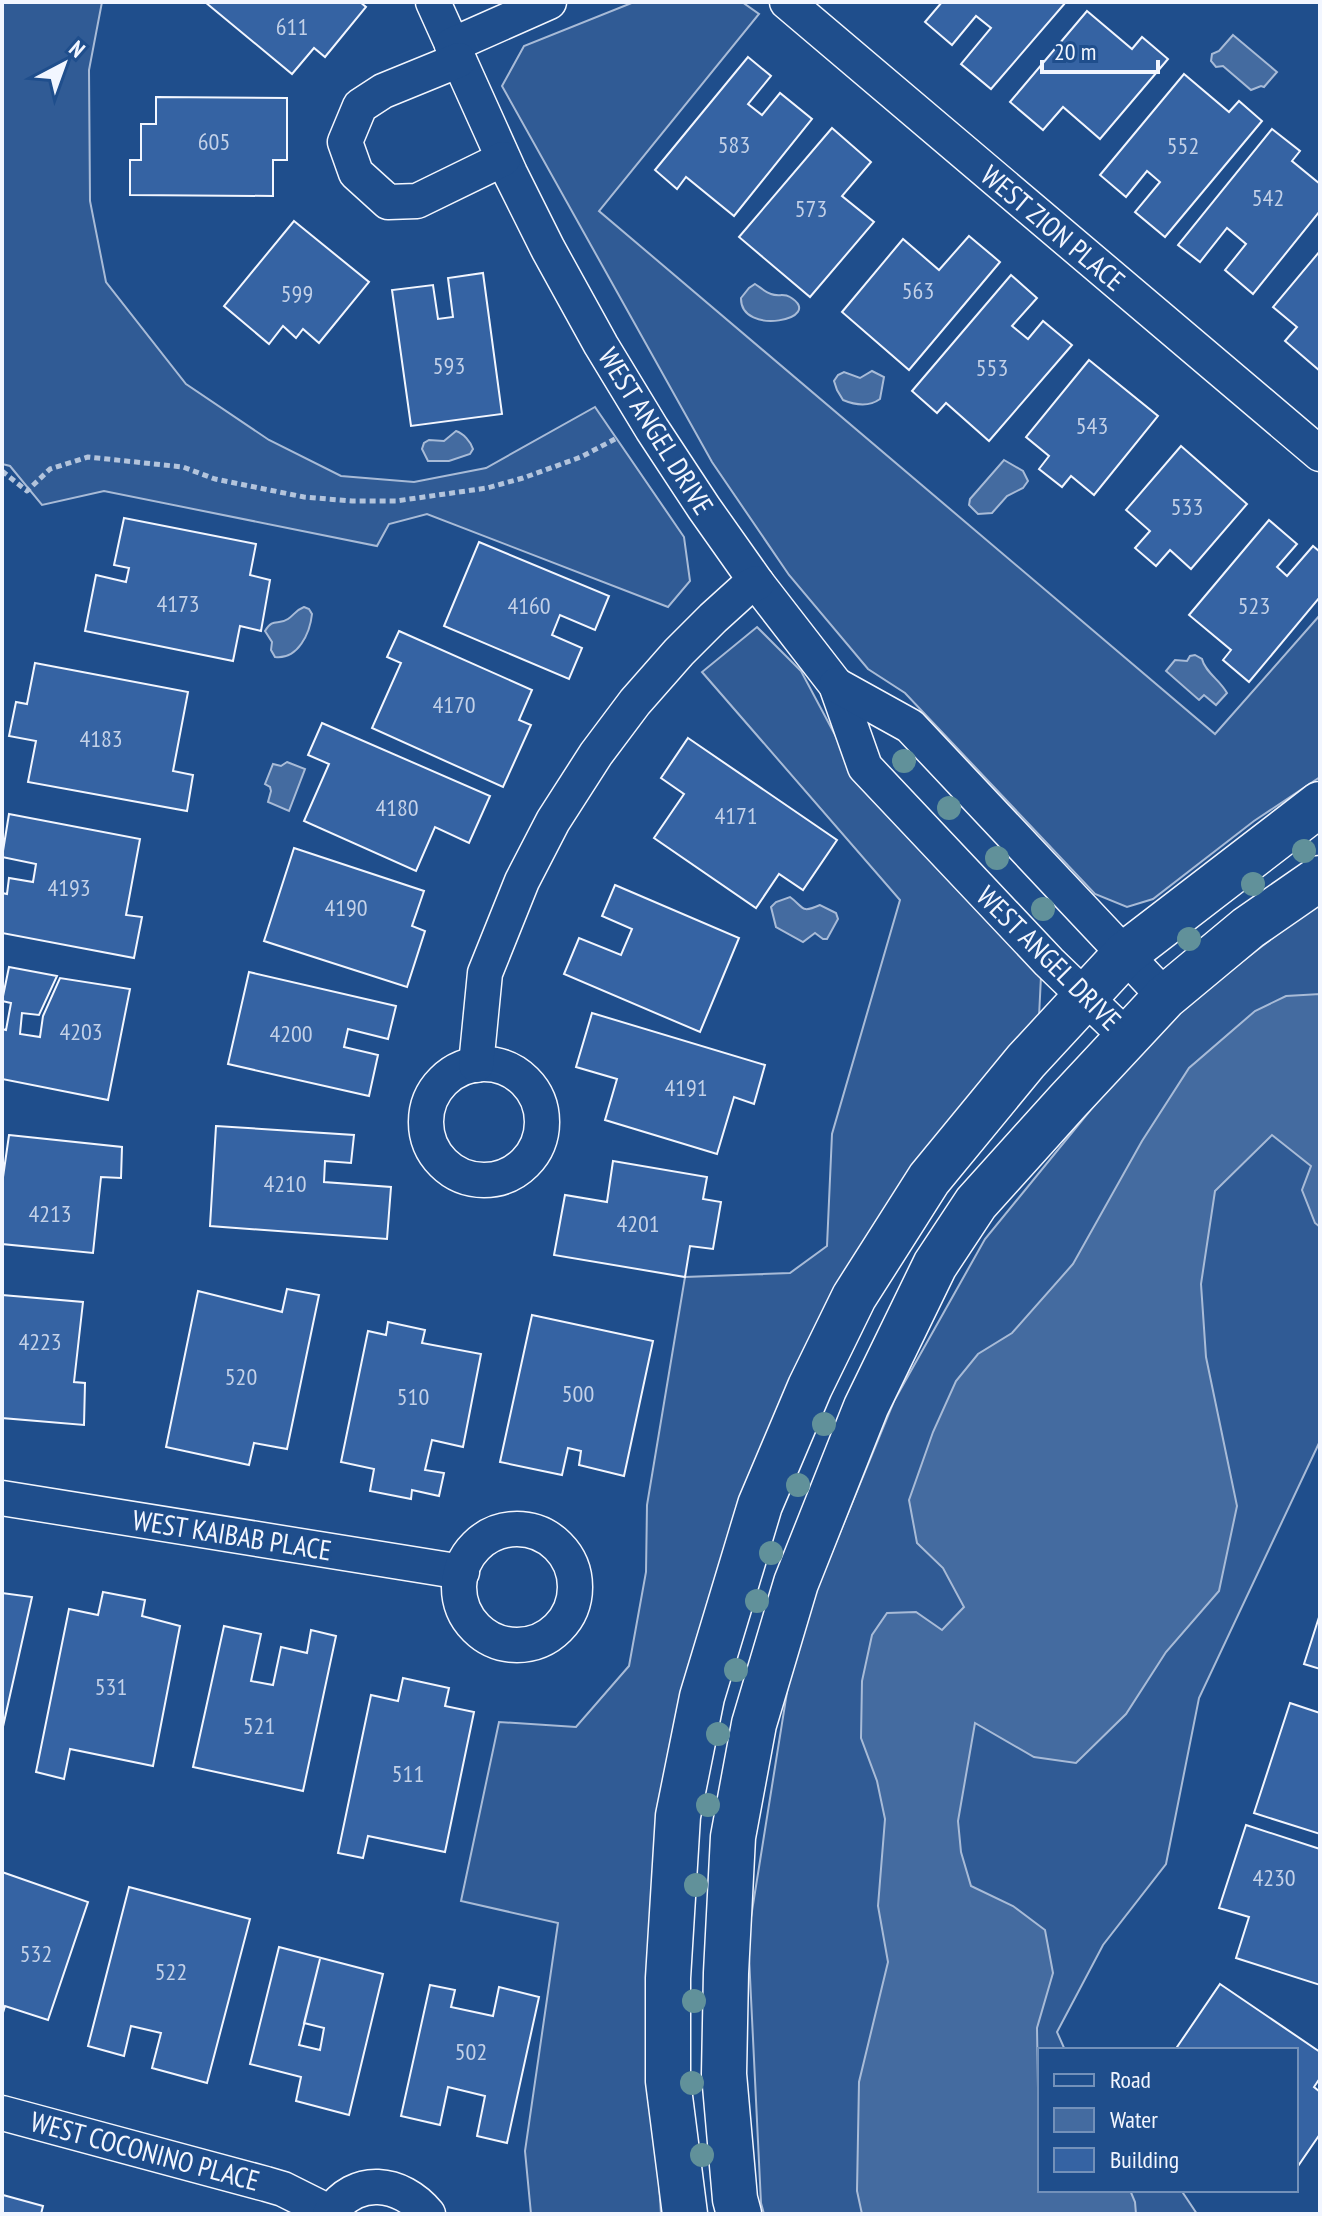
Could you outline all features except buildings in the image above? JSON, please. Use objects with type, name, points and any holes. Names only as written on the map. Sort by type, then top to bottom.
[{"type":"street","name":"WEST ANGEL DRIVE","points":[[433,2],[503,159],[601,345],[660,442],[757,583],[836,685],[865,767],[1049,962],[1128,1038]]},
{"type":"street","points":[[503,159],[417,201],[388,202],[356,173],[345,142],[360,106],[549,2]]},
{"type":"street","name":"WEST ZION PLACE","points":[[787,2],[1320,454]]},
{"type":"street","points":[[476,1065],[485,973],[522,881],[553,821],[596,754],[635,702],[713,618],[745,589],[757,583]]},
{"type":"street","name":"WEST ANGEL DRIVE","points":[[836,685],[910,726],[1165,997]]},
{"type":"street","points":[[685,2214],[668,2081],[668,1978],[678,1816],[702,1697],[760,1505],[810,1387],[854,1297],[929,1179],[1026,1061],[1125,954],[1320,804]]},
{"type":"street","points":[[739,2214],[724,2074],[733,1837],[754,1724],[796,1583],[866,1407],[935,1265],[976,1203],[1165,997],[1248,928],[1320,878]]},
{"type":"street","name":"WEST KAIBAB PLACE","points":[[2,1498],[462,1572]]},
{"type":"street","name":"WEST COCONINO PLACE","points":[[2,2113],[283,2189],[330,2213],[348,2195],[364,2188],[383,2187],[415,2199],[428,2214]]},
{"type":"path","points":[[2,471],[27,491],[50,469],[88,457],[183,467],[215,479],[304,497],[396,501],[462,492],[523,478],[581,457],[623,434]]},
{"type":"shaded area","points":[[2,2],[102,2],[89,70],[90,201],[106,282],[186,384],[269,440],[341,476],[414,482],[486,468],[595,407],[684,537],[690,581],[668,607],[427,514],[389,524],[377,546],[104,491],[42,505],[10,466],[2,464]]},
{"type":"shaded area","points":[[634,2],[742,2],[759,14],[599,211],[1215,734],[1320,615],[1320,777],[1254,821],[1153,899],[1127,907],[1095,894],[905,693],[868,669],[789,575],[712,462],[502,86],[524,46]]},
{"type":"shaded area","points":[[757,627],[801,671],[858,778],[1041,976],[1039,1017],[922,1164],[679,1716],[646,1986],[661,2214],[531,2214],[525,2151],[558,1923],[461,1901],[499,1722],[576,1727],[629,1666],[646,1572],[647,1505],[685,1277],[790,1273],[827,1246],[832,1134],[900,900],[702,672]]},
{"type":"shaded area","points":[[1320,904],[1320,1441],[1199,1698],[1166,1864],[1103,1945],[1057,2032],[1064,2048],[1038,2048],[1038,2192],[1182,2192],[1197,2214],[764,2214],[748,1936],[795,1642],[894,1401],[985,1239],[1097,1102],[1186,1005]]},
{"type":"water","points":[[1233,35],[1277,72],[1264,87],[1251,90],[1223,66],[1216,67],[1211,61],[1212,54],[1219,51]]},
{"type":"water","points":[[755,284],[771,294],[790,297],[798,305],[798,312],[779,320],[766,321],[753,317],[744,310],[741,298]]},
{"type":"water","points":[[872,371],[884,377],[880,399],[862,404],[843,400],[834,381],[838,375],[844,372],[860,378]]},
{"type":"water","points":[[456,431],[470,444],[473,449],[470,454],[449,461],[428,461],[422,449],[424,443],[429,440],[444,441]]},
{"type":"water","points":[[1004,460],[1023,471],[1028,481],[1023,488],[1007,496],[992,513],[978,514],[969,505],[970,499]]},
{"type":"water","points":[[304,607],[312,614],[301,644],[290,654],[275,657],[271,650],[272,642],[265,631],[271,624],[284,621]]},
{"type":"water","points":[[1195,655],[1202,659],[1227,693],[1216,705],[1204,695],[1199,700],[1166,671],[1175,660],[1187,661]]},
{"type":"water","points":[[287,762],[305,769],[289,811],[268,802],[271,791],[265,784],[273,764],[281,766]]},
{"type":"water","points":[[790,897],[805,909],[820,905],[836,913],[838,919],[827,939],[815,933],[803,942],[776,927],[771,907]]},
{"type":"water","points":[[1320,994],[1320,1227],[1315,1223],[1302,1190],[1311,1166],[1272,1135],[1215,1191],[1201,1284],[1206,1357],[1237,1506],[1219,1591],[1166,1652],[1126,1714],[1076,1763],[1034,1757],[975,1723],[958,1821],[961,1852],[971,1886],[1013,1906],[1045,1930],[1053,1973],[1037,2028],[1038,2192],[1131,2192],[1136,2214],[862,2214],[857,2191],[859,2082],[888,1962],[878,1906],[885,1819],[877,1781],[861,1738],[862,1681],[872,1635],[887,1613],[916,1612],[942,1630],[964,1607],[943,1568],[917,1543],[909,1500],[933,1432],[956,1381],[978,1354],[1012,1333],[1073,1264],[1142,1141],[1189,1068],[1255,1011],[1286,996]]}]
